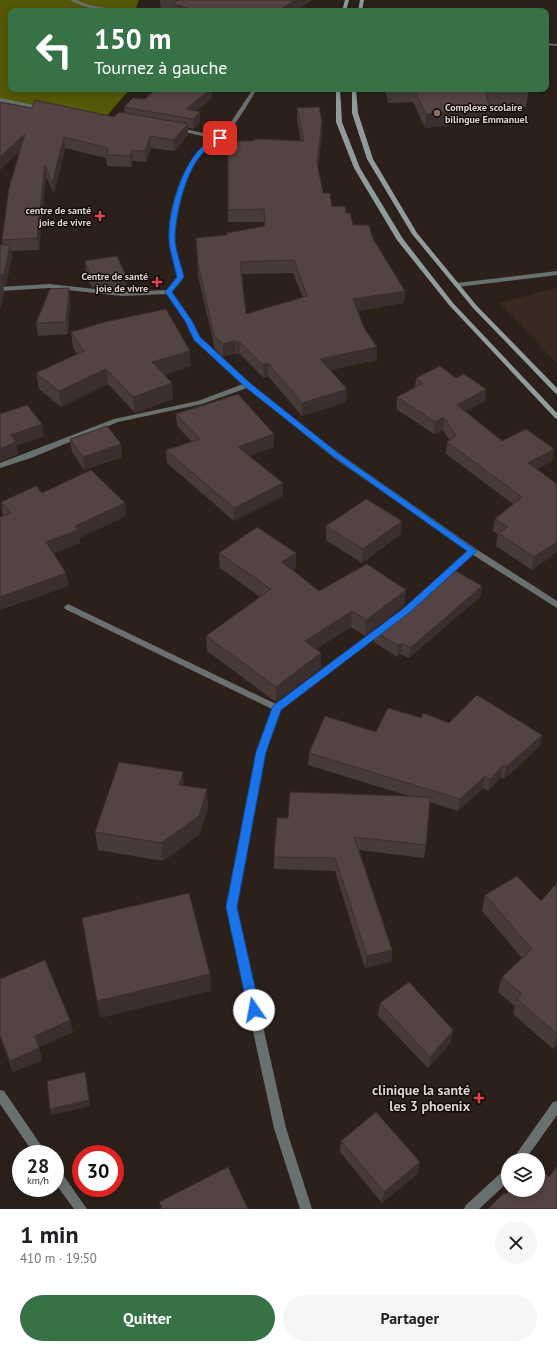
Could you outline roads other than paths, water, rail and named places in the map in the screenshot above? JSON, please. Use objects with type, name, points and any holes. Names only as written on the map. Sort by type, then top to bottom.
[{"type":"main road","points":[[338,92],[339,122],[357,168],[400,240],[451,304],[557,417]]},
{"type":"main road","points":[[354,92],[355,113],[370,159],[415,234],[475,307],[557,392]]},
{"type":"street","points":[[72,0],[101,8]]},
{"type":"street","points":[[169,292],[180,277],[172,239],[180,191],[187,173],[197,155],[207,145],[220,138],[229,129],[253,92]]},
{"type":"street","points":[[0,100],[52,111]]},
{"type":"street","points":[[175,129],[220,138]]},
{"type":"street","points":[[457,286],[557,273]]},
{"type":"street","points":[[0,289],[48,286],[122,294],[169,292]]},
{"type":"street","points":[[169,292],[189,321],[197,338],[248,385],[337,456],[473,551],[557,605]]},
{"type":"street","points":[[0,466],[116,420],[200,403],[248,385]]},
{"type":"street","points":[[401,614],[473,551]]},
{"type":"street","points":[[68,607],[277,708]]},
{"type":"street","points":[[306,1209],[280,1128],[231,907],[261,752],[277,708],[390,623]]},
{"type":"street","points":[[0,1095],[35,1145]]},
{"type":"street","points":[[523,1153],[557,1106]]},
{"type":"street","points":[[470,1209],[501,1180]]},
{"type":"street","points":[[64,1185],[81,1209]]},
{"type":"place","name":"Complexe scolaire bilingue Emmanuel","points":[[437,113]]},
{"type":"place","name":"centre de santé joie de vivre","points":[[100,216]]},
{"type":"place","name":"Centre de santé joie de vivre","points":[[157,282]]},
{"type":"place","name":"clinique la santé les 3 phoenix","points":[[479,1098]]}]
